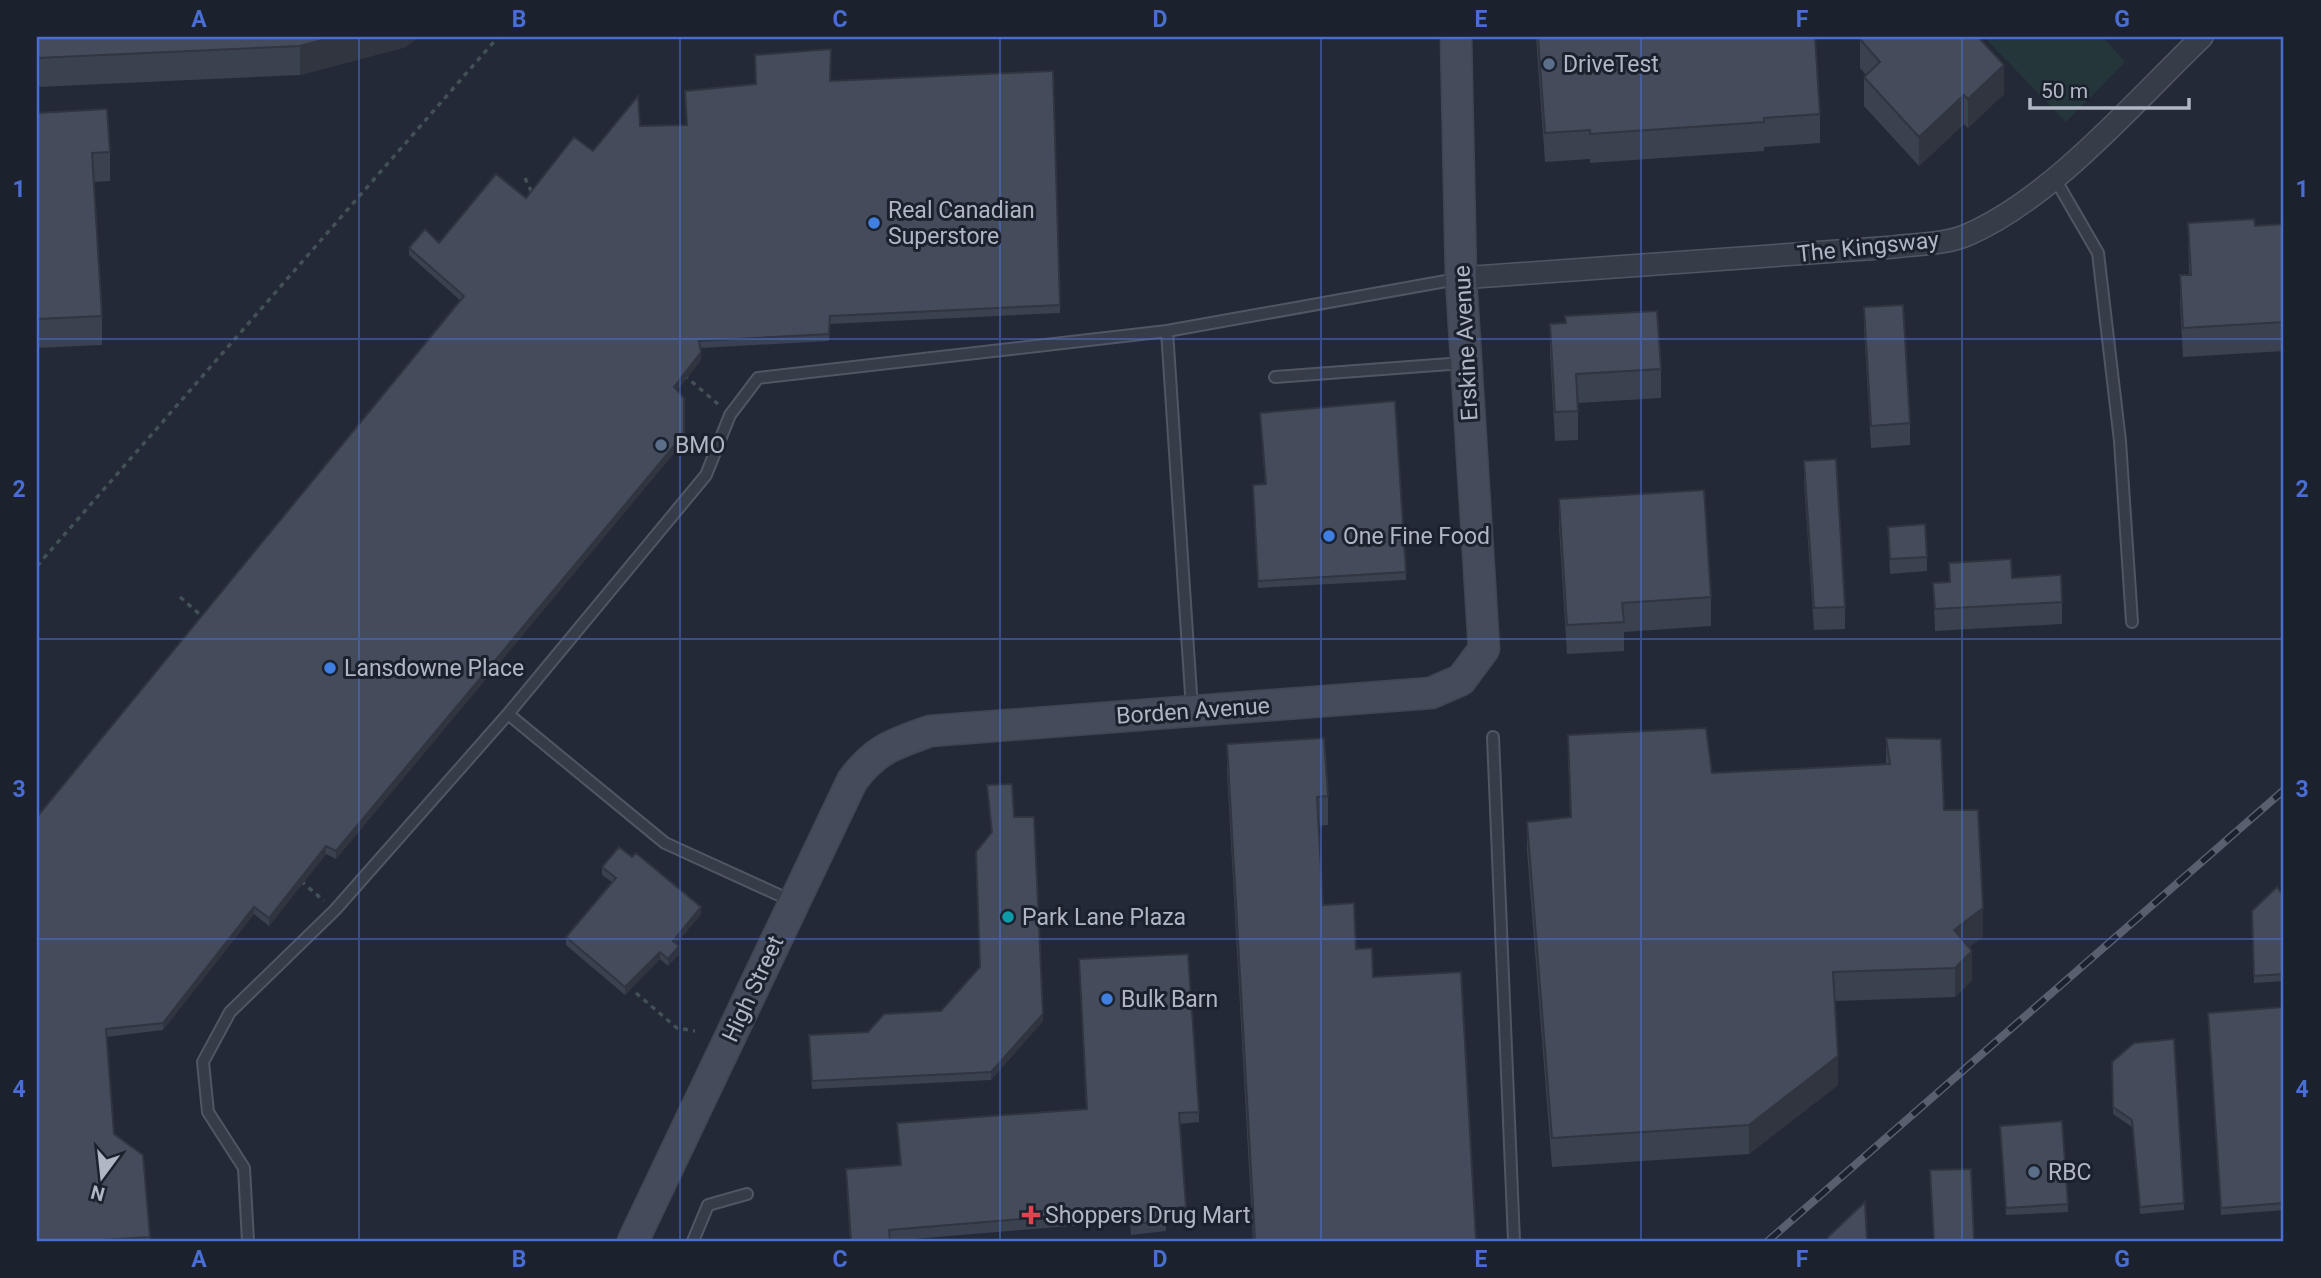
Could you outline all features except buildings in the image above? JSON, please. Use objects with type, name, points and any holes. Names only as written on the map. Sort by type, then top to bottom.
[{"type":"street","name":"Erskine Avenue","points":[[1456,37],[1461,278],[1484,649]]},
{"type":"street","name":"The Kingsway","points":[[1461,278],[1894,247],[1965,236],[2021,205],[2202,37]]},
{"type":"street","name":"Borden Avenue","points":[[887,747],[930,731],[1431,693],[1461,680],[1484,649]]},
{"type":"street","name":"High Street","points":[[633,1241],[852,781],[868,759],[887,747]]},
{"type":"lane","points":[[2054,177],[2098,253],[2120,441],[2132,622]]},
{"type":"lane","points":[[248,1241],[244,1168],[208,1112],[203,1062],[230,1012],[335,910],[508,713],[706,475],[730,415],[758,379],[1167,331],[1461,278]]},
{"type":"lane","points":[[1167,331],[1192,711]]},
{"type":"lane","points":[[1275,377],[1466,363]]},
{"type":"lane","points":[[508,713],[665,843],[795,902]]},
{"type":"lane","points":[[1493,737],[1514,1241]]},
{"type":"lane","points":[[694,1241],[708,1205],[747,1194]]},
{"type":"path","points":[[37,566],[498,37]]},
{"type":"path","points":[[526,178],[534,196]]},
{"type":"path","points":[[678,368],[730,415]]},
{"type":"path","points":[[180,597],[205,619]]},
{"type":"path","points":[[293,874],[335,910]]},
{"type":"path","points":[[636,993],[677,1028],[695,1031]]},
{"type":"shaded area","points":[[1984,37],[2103,37],[2125,62],[2066,122]]},
{"type":"railway","points":[[1768,1241],[2284,790]]},
{"type":"place","name":"DriveTest","points":[[1549,64]]},
{"type":"place","name":"Real Canadian Superstore","points":[[874,223]]},
{"type":"place","name":"BMO","points":[[661,445]]},
{"type":"place","name":"One Fine Food","points":[[1329,536]]},
{"type":"place","name":"Lansdowne Place","points":[[330,668]]},
{"type":"place","name":"Park Lane Plaza","points":[[1008,917]]},
{"type":"place","name":"Bulk Barn","points":[[1107,999]]},
{"type":"place","name":"RBC","points":[[2034,1172]]},
{"type":"place","name":"Shoppers Drug Mart","points":[[1031,1215]]}]
